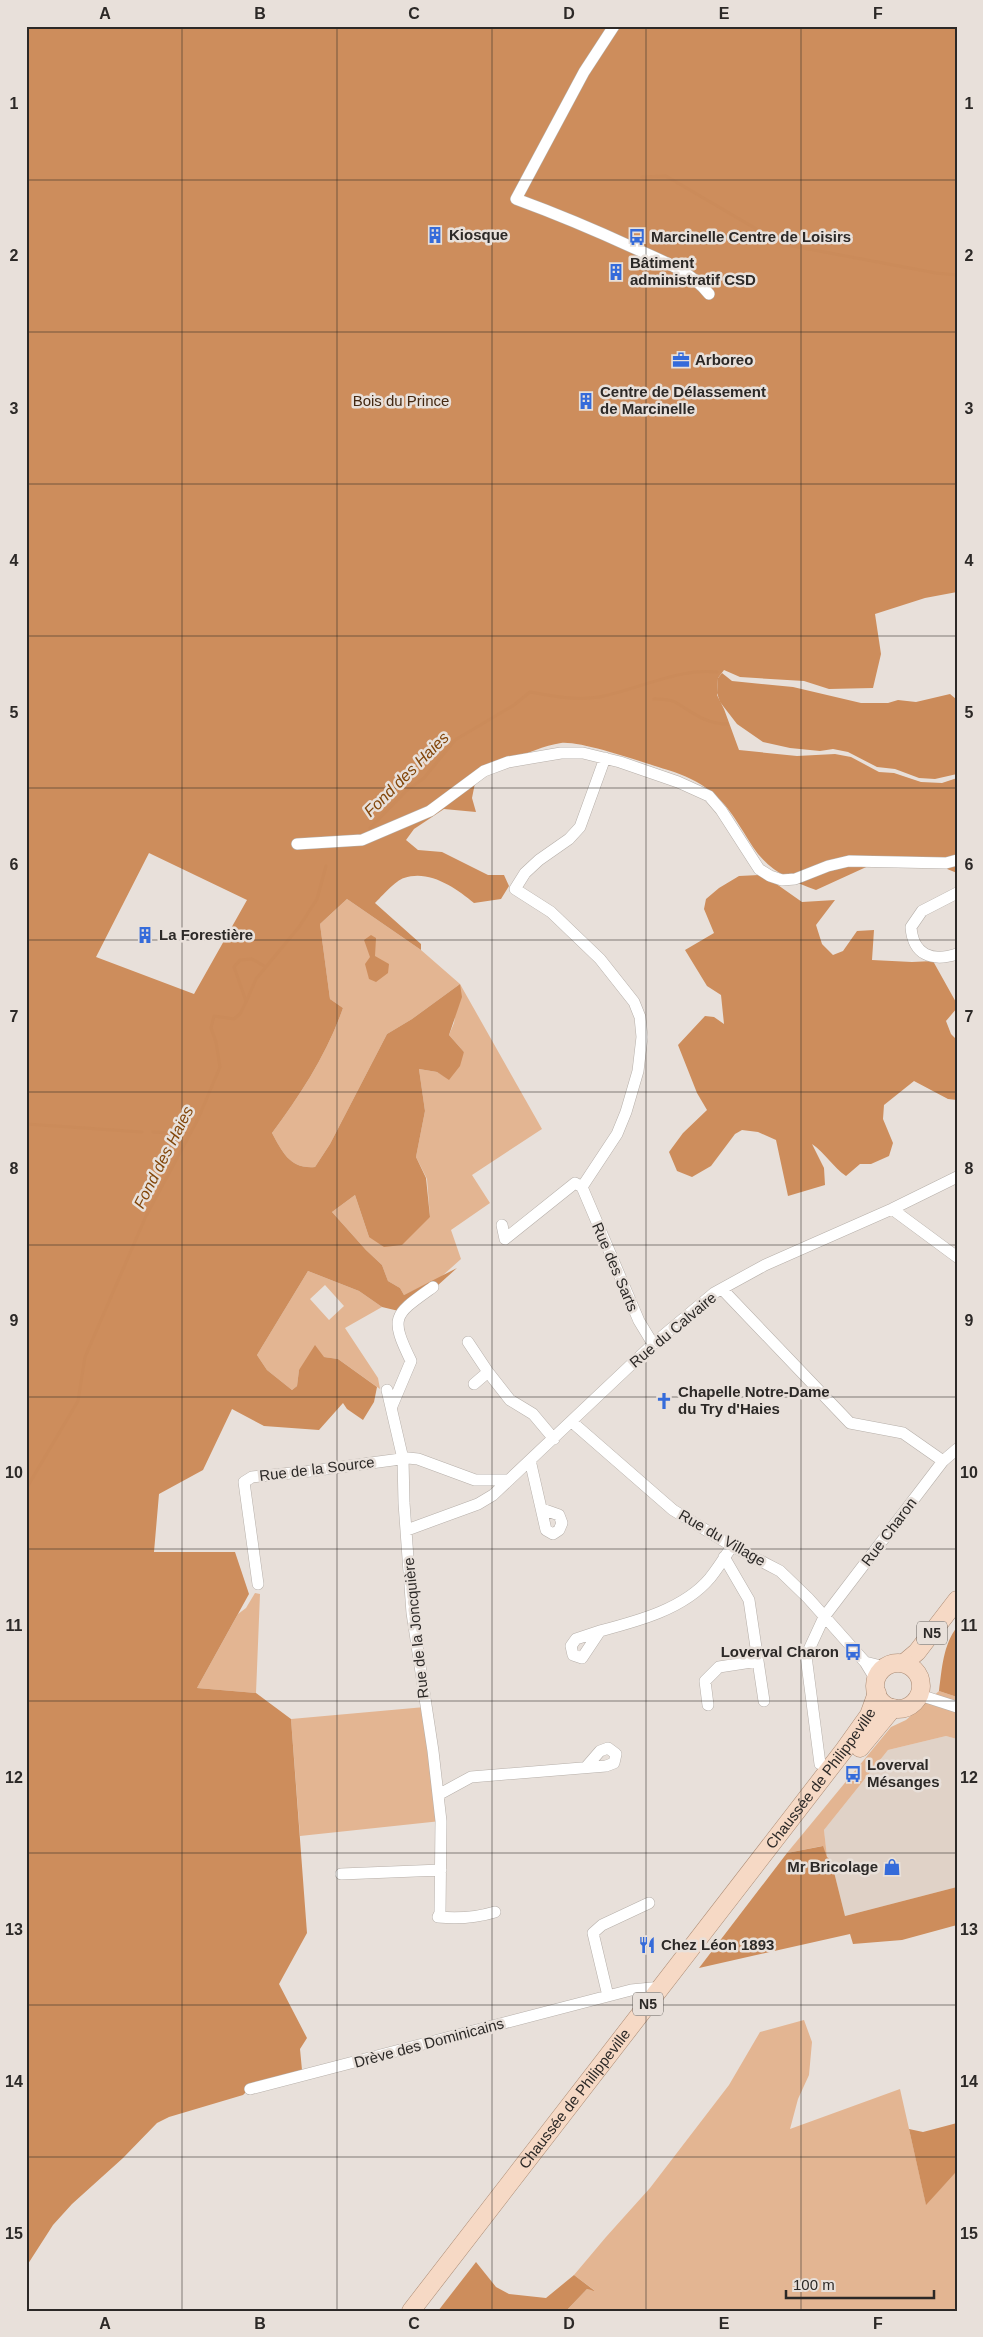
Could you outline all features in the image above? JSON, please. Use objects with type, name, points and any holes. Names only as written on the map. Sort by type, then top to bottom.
[{"type":"main road","name":"N5","points":[[920,1692],[914,1669],[904,1663],[917,1652],[957,1600]]},
{"type":"main road","name":"N5","points":[[893,1708],[907,1707],[920,1692],[927,1660],[957,1620]]},
{"type":"main road","points":[[893,1708],[883,1702],[879,1680],[894,1663],[904,1663]]},
{"type":"main road","name":"Chaussée de Philippeville","points":[[411,2311],[870,1716],[879,1680]]},
{"type":"main road","name":"Chaussée de Philippeville","points":[[426,2311],[852,1758],[893,1708]]},
{"type":"street","points":[[614,26],[584,72],[516,199],[573,219],[672,266],[700,282],[709,294]]},
{"type":"street","points":[[296,844],[362,840],[430,811],[484,771],[508,762],[561,753],[583,753],[605,758],[678,782],[709,796],[721,810],[759,869],[770,876],[782,880],[796,879],[828,866],[849,861],[946,863],[957,860]]},
{"type":"street","points":[[502,1225],[505,1239],[575,1183],[582,1186],[617,1134],[626,1112],[638,1071],[642,1037],[640,1017],[634,1002],[600,959],[551,912],[515,889],[525,873],[538,860],[569,839],[580,827],[605,758]]},
{"type":"street","points":[[957,894],[922,911],[911,927],[914,944],[920,952],[942,958],[957,954]]},
{"type":"street","name":"Rue du Calvaire","points":[[407,1530],[478,1504],[493,1495],[653,1344],[692,1310],[722,1289],[765,1265],[892,1209],[957,1177]]},
{"type":"street","name":"Rue des Sarts","points":[[582,1186],[639,1321],[653,1344]]},
{"type":"street","points":[[892,1209],[957,1257]]},
{"type":"street","points":[[392,1406],[412,1361],[400,1339],[396,1324],[399,1314],[409,1304],[433,1288]]},
{"type":"street","points":[[722,1289],[850,1423],[903,1433],[943,1461]]},
{"type":"street","points":[[468,1342],[510,1400],[533,1414],[554,1439]]},
{"type":"street","points":[[474,1384],[488,1372]]},
{"type":"street","points":[[387,1390],[404,1459],[418,1459],[475,1480],[509,1480]]},
{"type":"street","name":"Rue du Village","points":[[572,1422],[673,1510],[732,1546],[780,1571],[808,1598],[879,1680]]},
{"type":"street","name":"Rue Charon","points":[[820,1764],[806,1656],[824,1617],[943,1461],[957,1449]]},
{"type":"street","name":"Rue de la Joncquière","points":[[404,1459],[415,1645],[438,1795],[441,1870],[440,1913],[438,1917],[460,1919],[495,1912]]},
{"type":"street","name":"Rue de la Source","points":[[258,1584],[244,1482],[252,1477],[404,1459]]},
{"type":"street","points":[[530,1460],[542,1509]]},
{"type":"street","points":[[600,1631],[636,1622],[682,1602],[710,1579],[732,1546]]},
{"type":"street","points":[[724,1557],[749,1600],[764,1701]]},
{"type":"street","points":[[708,1705],[706,1681],[719,1667],[758,1660]]},
{"type":"street","points":[[920,1692],[926,1697],[957,1707]]},
{"type":"street","points":[[438,1795],[471,1777],[587,1766]]},
{"type":"street","points":[[341,1874],[441,1870]]},
{"type":"street","points":[[608,1996],[593,1933],[610,1921],[649,1903]]},
{"type":"street","name":"Drève des Dominicains","points":[[250,2089],[608,1996],[652,1986],[662,1987]]},
{"type":"shaded area","points":[[722,673],[732,681],[793,687],[861,703],[888,703],[898,700],[916,702],[950,694],[956,699],[957,706],[957,774],[935,779],[919,778],[895,769],[877,767],[848,752],[833,749],[820,751],[790,748],[763,742],[737,724],[720,702],[717,693],[718,678]]},
{"type":"shaded area","points":[[347,899],[421,950],[460,984],[412,1019],[387,1034],[330,1144],[315,1167],[306,1167],[288,1158],[272,1133],[312,1073],[337,1025],[343,1008],[330,999],[320,924]]},
{"type":"shaded area","points":[[460,984],[542,1129],[472,1175],[490,1203],[451,1230],[461,1259],[441,1277],[404,1295],[400,1288],[388,1281],[382,1265],[332,1212],[355,1195],[369,1237],[430,1217],[427,1179],[416,1157],[425,1111],[419,1069],[437,1072],[449,1079],[464,1052],[449,1035],[454,1023]]},
{"type":"shaded area","points":[[308,1271],[359,1291],[382,1307],[345,1328],[378,1378],[380,1389],[338,1359],[324,1357],[299,1370],[297,1386],[292,1390],[267,1370],[257,1355]],"holes":[[[325,1285],[344,1306],[329,1320],[310,1299]]]},
{"type":"shaded area","points":[[255,1593],[260,1594],[256,1693],[197,1688],[238,1614],[246,1608]]},
{"type":"shaded area","points":[[939,1691],[957,1697],[957,1739],[946,1736],[888,1750],[824,1830],[827,1857],[822,1846],[787,1853],[891,1727],[906,1720]]},
{"type":"shaded area","points":[[425,1707],[441,1821],[300,1836],[291,1719]]},
{"type":"shaded area","points":[[946,1736],[957,1739],[957,1887],[845,1916],[831,1860],[827,1857],[824,1830],[888,1750]]},
{"type":"shaded area","points":[[804,2020],[812,2042],[809,2075],[798,2099],[790,2129],[900,2089],[926,2204],[957,2171],[957,2311],[566,2311],[587,2289],[594,2290],[574,2275],[650,2188],[729,2085],[760,2032]]},
{"type":"green space","name":"Bois du Prince","points":[[26,26],[957,26],[957,592],[925,598],[875,614],[881,654],[873,688],[829,689],[804,681],[740,677],[724,670],[718,678],[717,695],[739,750],[797,756],[835,754],[851,757],[879,772],[894,773],[921,782],[942,783],[957,778],[957,873],[925,860],[875,863],[816,890],[785,876],[764,861],[755,851],[725,805],[701,784],[680,774],[614,753],[584,745],[561,743],[540,748],[476,778],[472,798],[476,812],[444,809],[414,829],[406,840],[418,850],[442,852],[488,875],[504,875],[509,886],[501,899],[474,903],[451,886],[432,878],[413,876],[401,879],[375,903],[421,944],[421,950],[347,899],[320,924],[330,999],[343,1008],[337,1025],[312,1073],[272,1133],[284,1153],[293,1162],[306,1167],[315,1167],[330,1144],[387,1034],[412,1019],[460,984],[462,997],[449,1035],[464,1052],[460,1066],[449,1080],[437,1072],[419,1069],[425,1111],[416,1157],[426,1178],[430,1217],[402,1245],[384,1247],[369,1237],[355,1195],[332,1212],[382,1265],[388,1281],[400,1288],[404,1295],[457,1268],[407,1313],[382,1307],[359,1291],[308,1271],[257,1355],[267,1370],[292,1390],[297,1386],[299,1370],[315,1345],[324,1357],[338,1359],[377,1387],[374,1402],[363,1420],[347,1409],[343,1403],[319,1430],[264,1426],[232,1409],[203,1470],[159,1494],[154,1552],[235,1552],[249,1594],[197,1688],[256,1693],[291,1719],[307,1933],[279,1984],[307,2038],[300,2049],[302,2070],[255,2083],[243,2095],[169,2117],[157,2123],[123,2158],[72,2204],[53,2225],[26,2267]],"holes":[[[149,853],[247,900],[194,994],[96,957]]]},
{"type":"green space","points":[[759,875],[775,883],[802,902],[835,900],[816,925],[822,944],[833,955],[843,951],[857,931],[874,930],[872,960],[933,961],[957,1004],[957,1008],[946,1021],[951,1034],[957,1040],[957,1100],[948,1099],[914,1081],[884,1105],[883,1119],[893,1143],[889,1156],[871,1164],[860,1164],[846,1176],[812,1144],[824,1168],[825,1185],[788,1196],[776,1140],[758,1132],[742,1130],[735,1134],[711,1166],[692,1177],[677,1171],[669,1152],[683,1133],[707,1110],[697,1093],[678,1045],[705,1016],[714,1017],[724,1024],[721,995],[707,986],[685,950],[714,933],[704,909],[706,899],[719,888],[739,876]]},
{"type":"green space","points":[[371,935],[376,938],[375,956],[389,964],[388,973],[376,982],[369,979],[365,964],[370,957],[364,940]]},
{"type":"green space","points":[[957,1627],[957,1697],[939,1691],[946,1649]]},
{"type":"green space","points":[[823,1846],[827,1857],[831,1860],[845,1916],[957,1887],[957,1925],[902,1940],[853,1944],[850,1934],[699,1968],[787,1853]]},
{"type":"green space","points":[[957,2123],[957,2171],[926,2205],[909,2129],[923,2132]]},
{"type":"green space","points":[[476,2262],[496,2287],[509,2294],[546,2298],[574,2275],[595,2291],[587,2289],[566,2311],[438,2311]]},
{"type":"waterway","points":[[642,177],[666,176],[787,245],[936,273],[957,275]]},
{"type":"waterway","name":"Fond des Haies","points":[[370,833],[370,828],[406,791],[424,778],[455,740],[514,705],[530,692],[564,698],[590,698],[613,694],[672,676],[687,673],[717,672]]},
{"type":"waterway","points":[[654,699],[673,701],[705,720],[727,724]]},
{"type":"waterway","name":"Fond des Haies","points":[[26,1489],[78,1401],[85,1357],[146,1216],[198,1119],[220,1067],[216,1042],[211,1028],[214,1016],[234,1019],[240,1014],[256,979],[299,927],[317,899],[326,866]]},
{"type":"waterway","points":[[246,1001],[234,967],[240,960],[252,959],[266,967]]},
{"type":"waterway","points":[[26,1124],[142,1132]]},
{"type":"waterway","points":[[153,1132],[190,1134]]},
{"type":"place","name":"Kiosque","points":[[435,235]]},
{"type":"place","name":"Marcinelle Centre de Loisirs","points":[[637,237]]},
{"type":"place","name":"Bâtiment administratif CSD","points":[[616,272]]},
{"type":"place","name":"Arboreo","points":[[681,360]]},
{"type":"place","name":"Centre de Délassement de Marcinelle","points":[[586,401]]},
{"type":"place","name":"La Forestière","points":[[145,935]]},
{"type":"place","name":"Chapelle Notre-Dame du Try d'Haies","points":[[664,1401]]},
{"type":"place","name":"Loverval Charon","points":[[853,1652]]},
{"type":"place","name":"Loverval Mésanges","points":[[853,1774]]},
{"type":"place","name":"Mr Bricolage","points":[[892,1867]]},
{"type":"place","name":"Chez Léon 1893","points":[[647,1945]]}]
